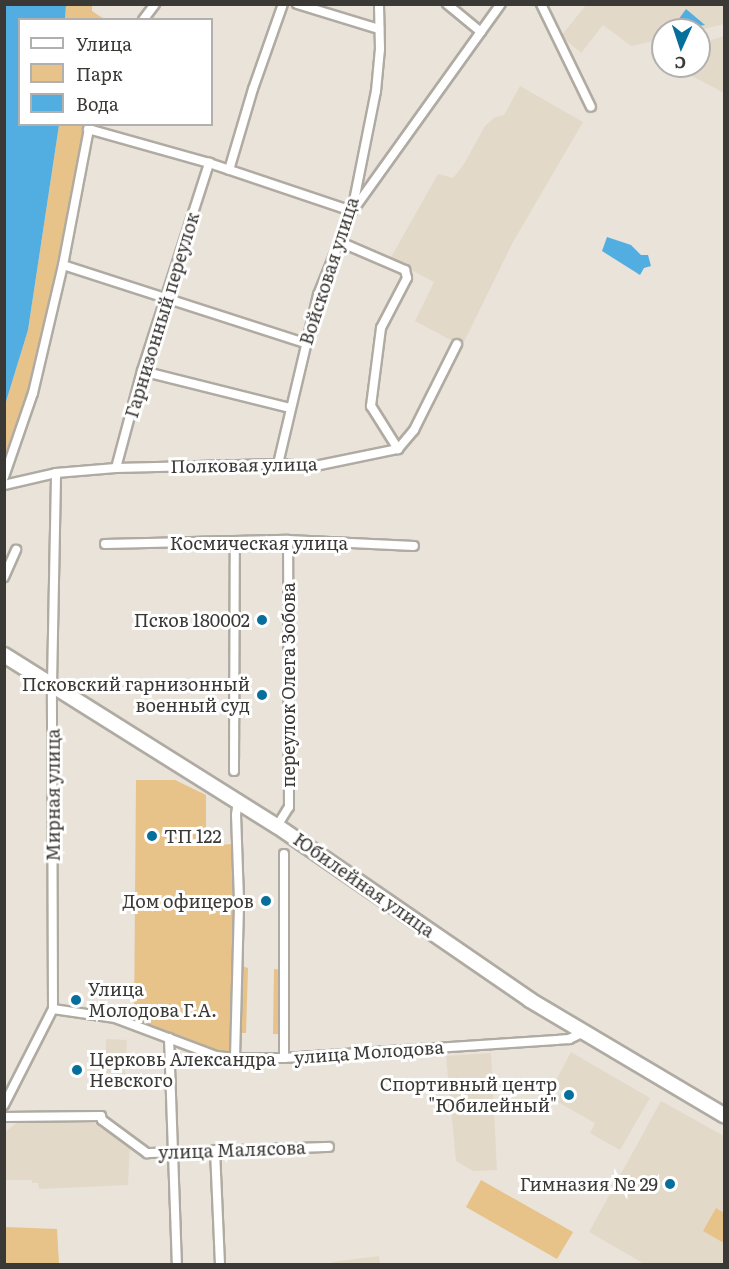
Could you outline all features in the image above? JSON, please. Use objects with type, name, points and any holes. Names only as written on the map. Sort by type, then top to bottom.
[{"type":"main road","name":"Юбилейная улица","points":[[4,655],[278,826],[530,1000],[724,1115]]},
{"type":"street","points":[[144,18],[155,4]]},
{"type":"street","points":[[229,170],[282,4]]},
{"type":"street","points":[[297,4],[380,29]]},
{"type":"street","name":"Войсковая улица","points":[[278,464],[318,295],[352,211],[376,92],[380,29],[379,4]]},
{"type":"street","points":[[447,4],[481,32]]},
{"type":"street","points":[[4,477],[33,393],[63,264],[89,127],[209,163],[352,211],[501,4]]},
{"type":"street","points":[[541,4],[591,107]]},
{"type":"street","name":"Гарнизонный переулок","points":[[117,468],[142,371],[209,163]]},
{"type":"street","points":[[340,242],[405,270],[408,278],[381,328],[371,406],[398,449],[414,430],[457,344]]},
{"type":"street","points":[[63,264],[305,343]]},
{"type":"street","points":[[142,371],[290,408]]},
{"type":"street","name":"Полковая улица","points":[[4,485],[56,473],[117,468],[278,464],[315,466],[398,449]]},
{"type":"street","name":"Мирная улица","points":[[4,1105],[53,1009],[52,685],[56,473]]},
{"type":"street","name":"Космическая улица","points":[[105,544],[288,540],[414,546]]},
{"type":"street","name":"переулок Олега Зобова","points":[[278,826],[289,807],[288,540]]},
{"type":"street","points":[[234,771],[235,541]]},
{"type":"street","points":[[4,577],[16,550]]},
{"type":"street","points":[[235,1058],[239,900],[236,815],[238,801]]},
{"type":"street","points":[[284,854],[284,1058]]},
{"type":"street","name":"улица Молодова","points":[[53,1009],[114,1018],[216,1056],[235,1058],[284,1058],[569,1039],[584,1032]]},
{"type":"street","points":[[169,1038],[177,1264]]},
{"type":"street","name":"улица Малясова","points":[[4,1117],[101,1116],[102,1120],[147,1153],[329,1147]]},
{"type":"street","points":[[215,1150],[220,1264]]},
{"type":"shaded area","points":[[586,5],[724,5],[724,24],[711,27],[711,18],[651,18],[651,42],[631,46],[603,25],[581,53],[561,36]]},
{"type":"shaded area","points":[[724,36],[724,93],[696,78],[711,78],[711,40]]},
{"type":"shaded area","points":[[520,86],[583,122],[513,242],[462,346],[415,321],[434,282],[390,259],[438,174],[453,178],[464,164],[485,126],[495,117],[504,115]]},
{"type":"shaded area","points":[[106,1039],[127,1040],[125,1074],[105,1073]]},
{"type":"shaded area","points":[[571,1052],[650,1098],[620,1150],[590,1133],[595,1123],[556,1101],[562,1091],[553,1086]]},
{"type":"shaded area","points":[[491,1053],[497,1170],[473,1171],[456,1161],[446,1056]]},
{"type":"shaded area","name":"Гимназия № 29","points":[[661,1101],[724,1136],[724,1264],[642,1264],[589,1232]]},
{"type":"shaded area","points":[[16,1123],[94,1123],[130,1145],[128,1185],[39,1189],[38,1183],[32,1183],[32,1180],[5,1180],[4,1133]]},
{"type":"shaded area","points":[[379,1256],[380,1264],[332,1264],[332,1262]]},
{"type":"green space","points":[[66,4],[92,5],[92,11],[102,18],[65,18]]},
{"type":"green space","points":[[59,126],[86,126],[41,339],[27,394],[5,454],[5,405],[28,330]]},
{"type":"green space","points":[[136,780],[175,780],[206,795],[206,846],[232,844],[235,891],[230,1053],[216,1052],[134,1022]]},
{"type":"green space","points":[[237,965],[248,968],[246,1033],[235,1033]]},
{"type":"green space","points":[[274,969],[284,970],[284,1034],[273,1034]]},
{"type":"green space","points":[[481,1180],[573,1232],[557,1259],[466,1207]]},
{"type":"green space","points":[[716,1208],[724,1213],[724,1243],[703,1231]]},
{"type":"green space","points":[[5,1227],[57,1229],[59,1264],[5,1264]]},
{"type":"water","points":[[5,4],[66,5],[65,18],[18,18],[18,126],[59,126],[28,330],[5,405]]},
{"type":"water","points":[[686,9],[697,18],[680,18]]},
{"type":"water","points":[[607,237],[631,245],[641,255],[648,255],[651,266],[644,268],[640,275],[602,251]]},
{"type":"place","name":"Псков 180002","points":[[262,620]]},
{"type":"place","name":"Псковский гарнизонный военный суд","points":[[262,695]]},
{"type":"place","name":"ТП 122","points":[[152,836]]},
{"type":"place","name":"Дом офицеров","points":[[266,901]]},
{"type":"place","name":"Улица Молодова Г.А.","points":[[76,1000]]},
{"type":"place","name":"Церковь Александра Невского","points":[[77,1070]]},
{"type":"place","name":"Спортивный центр \"Юбилейный\"","points":[[569,1095]]},
{"type":"place","name":"Гимназия № 29","points":[[670,1184]]}]
